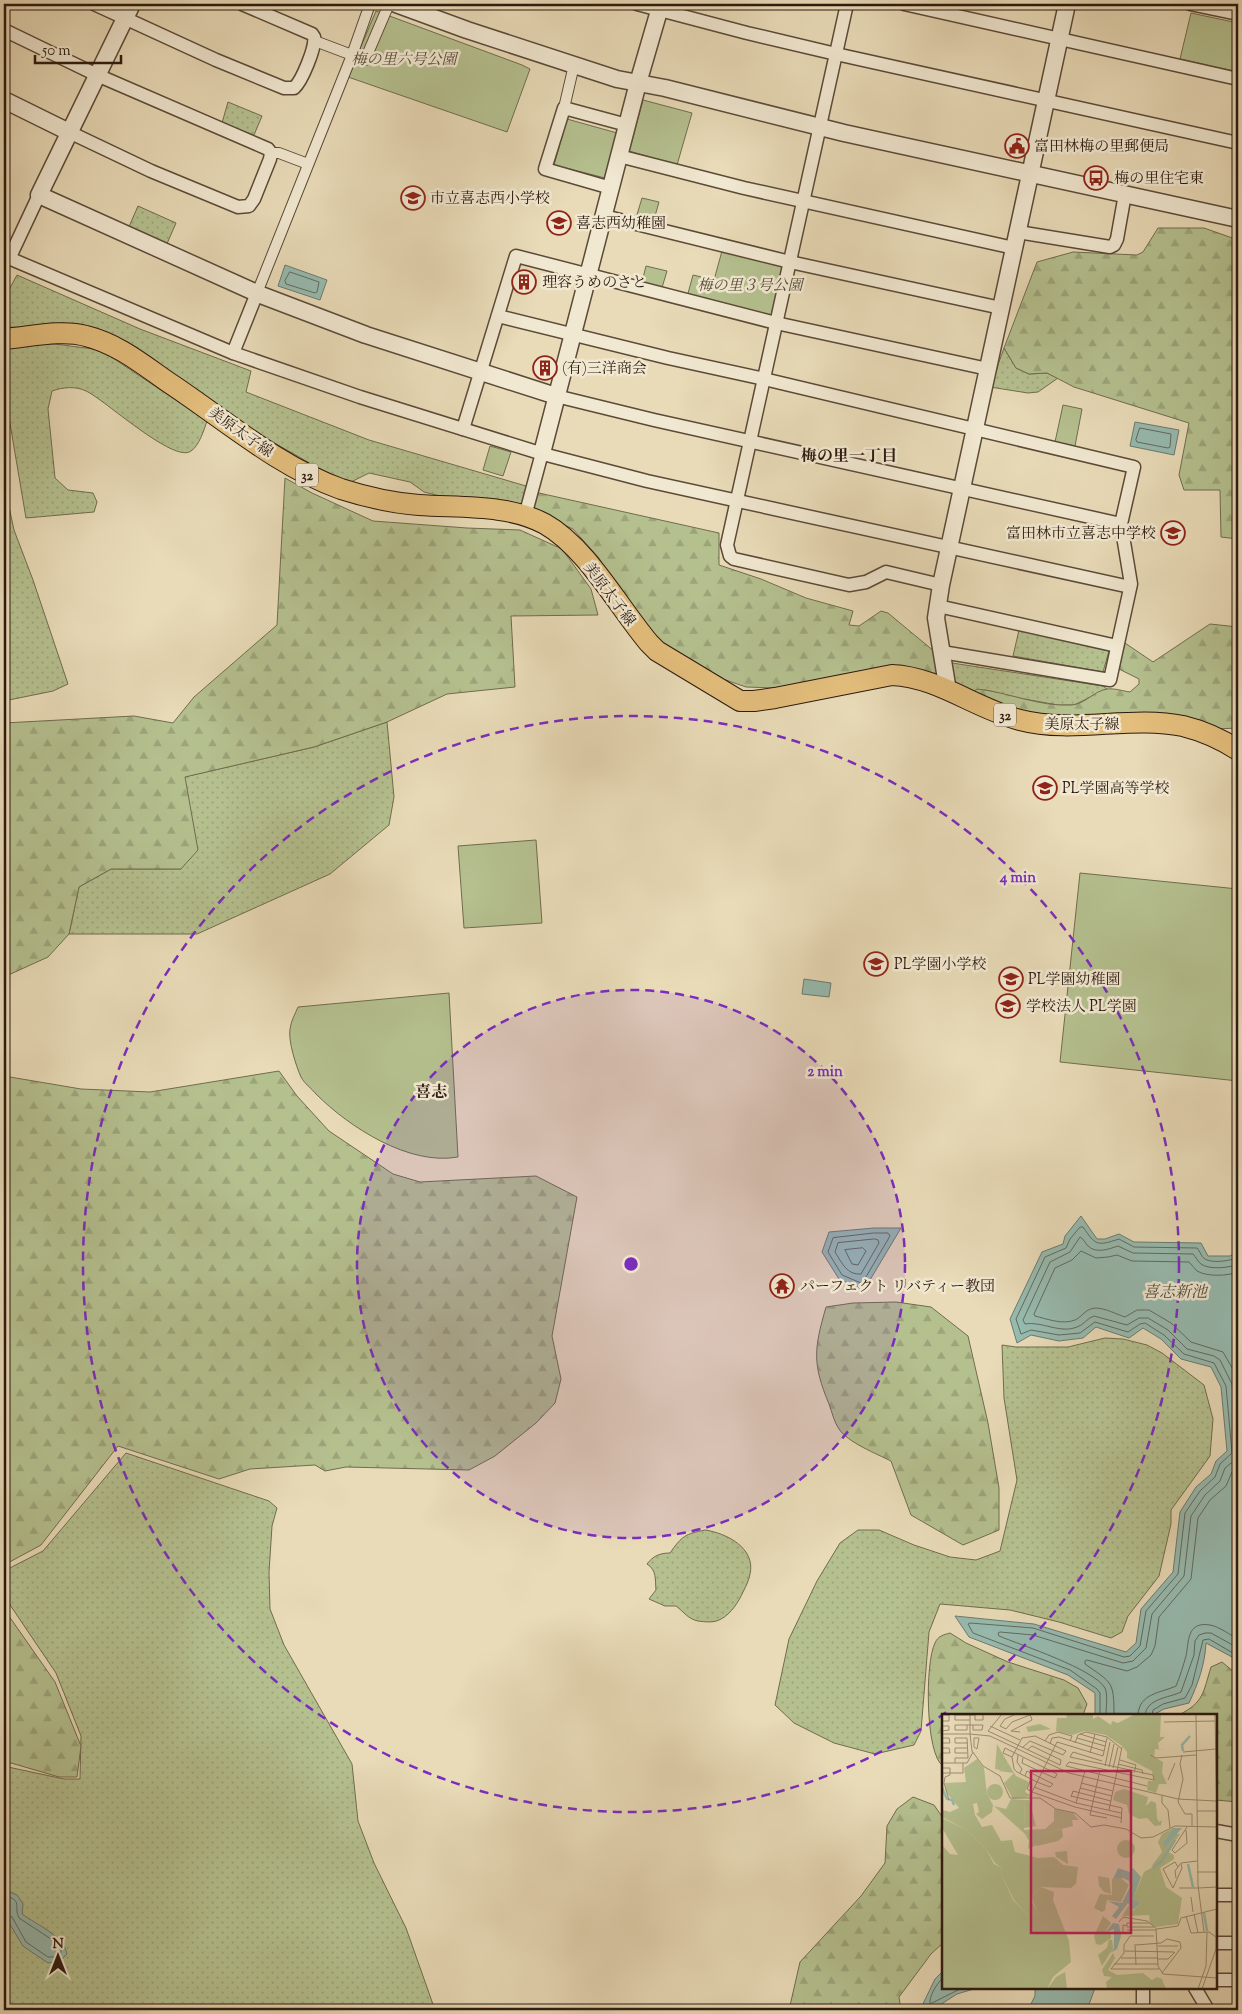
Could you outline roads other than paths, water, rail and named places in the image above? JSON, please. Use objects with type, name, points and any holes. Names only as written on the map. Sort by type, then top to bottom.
[{"type":"main road","name":"美原太子線","points":[[4,340],[74,334],[86,336],[119,348],[276,456],[307,475],[352,492],[416,504],[497,510],[525,516],[550,527],[571,542],[653,647],[740,701],[768,699],[892,675],[906,675],[928,682],[979,706],[1019,720],[1058,726],[1156,723],[1182,726],[1215,737],[1238,750]]},
{"type":"street","points":[[94,4],[216,60],[289,88],[294,88],[298,84],[315,41],[312,34],[242,4]]},
{"type":"street","points":[[132,4],[39,195],[6,257],[233,353],[360,397],[542,453],[647,481],[1130,587]]},
{"type":"street","points":[[233,353],[352,55],[370,4]]},
{"type":"street","points":[[315,41],[365,60],[389,4]]},
{"type":"street","points":[[396,4],[467,30],[617,79],[666,88],[820,127],[1238,219]]},
{"type":"street","points":[[637,4],[660,7],[836,54],[1238,143]]},
{"type":"street","points":[[847,4],[728,545],[730,556],[734,559],[849,585],[866,582],[886,572],[941,585]]},
{"type":"street","points":[[904,4],[1238,78]]},
{"type":"street","points":[[948,691],[936,618],[941,585],[1067,4]]},
{"type":"street","points":[[1190,4],[1238,14]]},
{"type":"street","points":[[525,516],[638,83],[660,7]]},
{"type":"street","points":[[4,30],[97,75],[268,149],[271,153],[279,153],[308,164]]},
{"type":"street","points":[[574,65],[564,108],[546,169],[611,188]]},
{"type":"street","points":[[4,100],[151,171],[238,206],[249,206],[254,200],[271,153]]},
{"type":"street","points":[[564,108],[627,125]]},
{"type":"street","points":[[619,156],[744,188],[1014,248]]},
{"type":"street","points":[[1018,232],[1110,247],[1114,245],[1117,239],[1125,194]]},
{"type":"street","points":[[39,195],[257,293],[366,335],[556,396],[654,420],[751,440],[1121,524]]},
{"type":"street","points":[[604,216],[790,262],[1001,308]]},
{"type":"street","points":[[463,429],[516,256],[776,323],[988,369]]},
{"type":"street","points":[[498,316],[668,358],[1134,466],[1121,524],[1130,587],[1110,680],[942,652]]},
{"type":"street","points":[[938,606],[1117,646]]},
{"type":"street","points":[[1217,1830],[1238,1834]]},
{"type":"street","points":[[1217,1895],[1238,1895]]},
{"type":"street","points":[[1217,1943],[1238,1943]]},
{"type":"street","points":[[1217,1980],[1238,1980]]},
{"type":"street","points":[[1142,1989],[1143,2010]]},
{"type":"street","points":[[1196,1989],[1208,2010]]},
{"type":"water","points":[[285,265],[327,280],[320,300],[278,286]]},
{"type":"water","points":[[1135,422],[1179,430],[1174,455],[1130,446]]},
{"type":"water","points":[[804,979],[831,983],[829,997],[802,994]]},
{"type":"water","name":"喜志新池","points":[[1081,1216],[1097,1239],[1105,1239],[1119,1234],[1134,1242],[1201,1243],[1208,1256],[1230,1256],[1238,1251],[1238,1662],[1206,1643],[1200,1674],[1189,1703],[1164,1709],[1155,1714],[1095,1714],[1095,1693],[1068,1675],[969,1637],[955,1616],[1034,1624],[1126,1652],[1136,1643],[1141,1609],[1173,1572],[1180,1512],[1196,1487],[1211,1474],[1216,1461],[1227,1451],[1221,1387],[1211,1367],[1181,1359],[1161,1339],[1143,1328],[1129,1338],[1096,1327],[1083,1338],[1059,1341],[1031,1335],[1017,1343],[1010,1319],[1042,1252],[1063,1244],[1065,1236]]},
{"type":"water","points":[[901,1228],[864,1290],[839,1279],[822,1252],[829,1232]]},
{"type":"water","points":[[4,1890],[17,1895],[23,1904],[22,1914],[49,1931],[65,1947],[67,1954],[60,1961],[48,1963],[23,1946],[8,1921],[4,1920]]},
{"type":"water","points":[[942,1972],[942,1989],[974,1989],[957,1994],[932,2010],[920,2010],[935,1979]]},
{"type":"water","points":[[1035,1989],[1095,1989],[1087,2010],[1028,2010],[1035,1996]]},
{"type":"place","name":"富田林梅の里郵便局","points":[[1017,146]]},
{"type":"place","name":"梅の里住宅東","points":[[1096,178]]},
{"type":"place","name":"市立喜志西小学校","points":[[413,198]]},
{"type":"place","name":"喜志西幼稚園","points":[[559,223]]},
{"type":"place","name":"理容うめのさと","points":[[524,282]]},
{"type":"place","name":"(有)三洋商会","points":[[545,368]]},
{"type":"place","name":"富田林市立喜志中学校","points":[[1173,533]]},
{"type":"place","name":"PL学園高等学校","points":[[1045,788]]},
{"type":"place","name":"PL学園小学校","points":[[876,964]]},
{"type":"place","name":"PL学園幼稚園","points":[[1011,979]]},
{"type":"place","name":"学校法人 PL学園","points":[[1008,1006]]},
{"type":"place","name":"パーフェクト リバティー教団","points":[[782,1286]]},
{"type":"district","name":"梅の里一丁目","points":[[849,455]]},
{"type":"district","name":"喜志","points":[[431,1091]]},
{"type":"park label","name":"梅の里六号公園","points":[[404,59]]},
{"type":"park label","name":"梅の里３号公園","points":[[750,285]]}]
